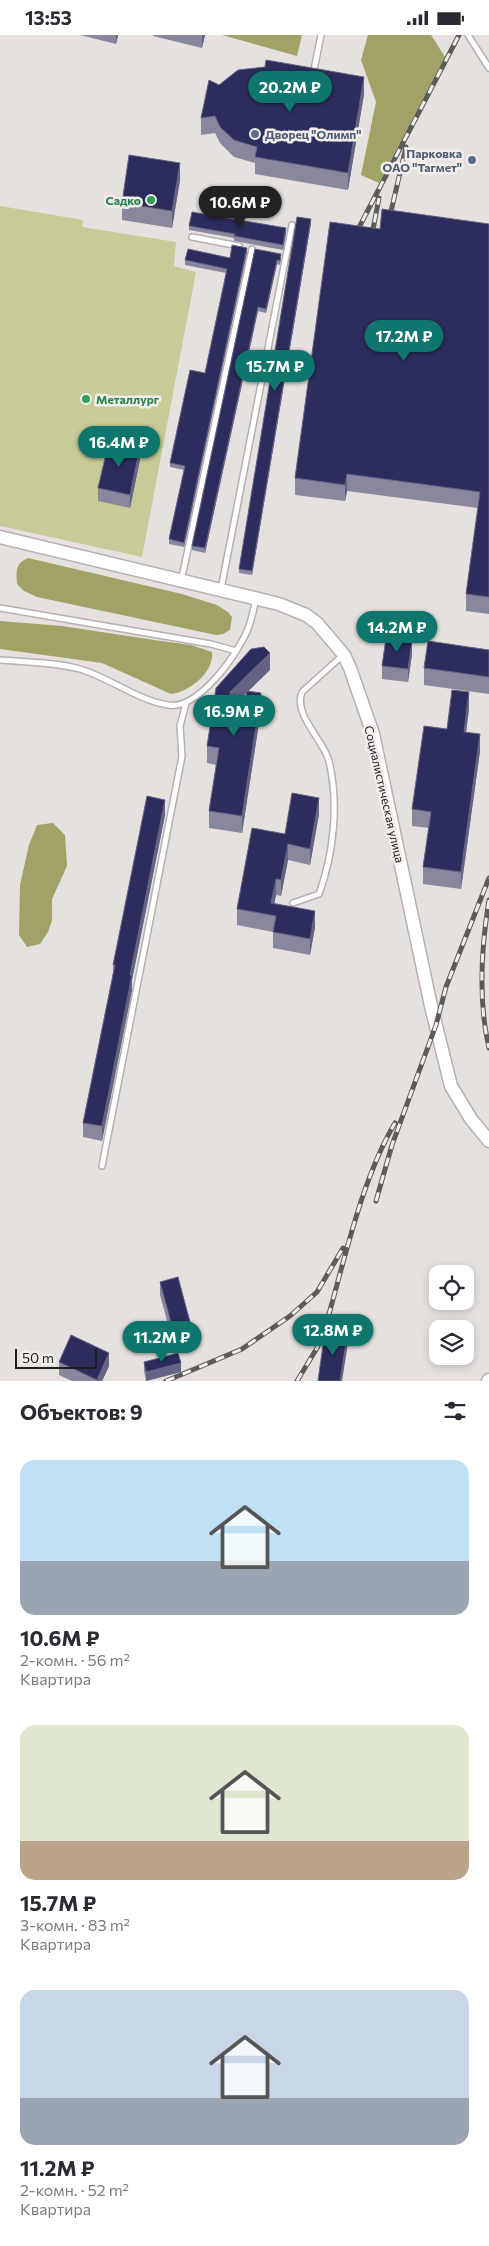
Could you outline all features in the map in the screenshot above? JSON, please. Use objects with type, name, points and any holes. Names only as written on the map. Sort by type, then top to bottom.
[{"type":"street","name":"Социалистическая улица","points":[[0,537],[257,597],[294,609],[306,615],[325,631],[344,655],[373,734],[431,1006],[451,1086],[489,1141]]},
{"type":"lane","points":[[314,70],[321,35]]},
{"type":"lane","points":[[468,35],[489,68]]},
{"type":"lane","points":[[305,68],[322,72]]},
{"type":"lane","points":[[221,589],[292,225]]},
{"type":"lane","points":[[192,237],[261,250]]},
{"type":"lane","points":[[182,577],[252,249]]},
{"type":"lane","points":[[278,253],[286,255]]},
{"type":"lane","points":[[0,660],[79,669],[165,705],[179,705],[186,703],[204,690],[230,661],[248,629],[257,597]]},
{"type":"lane","points":[[0,608],[211,644],[236,651]]},
{"type":"lane","points":[[293,903],[319,894],[324,880],[334,818],[333,788],[328,759],[304,715],[299,699],[302,692],[344,655]]},
{"type":"lane","points":[[102,1165],[180,765],[183,748],[180,726],[186,703]]},
{"type":"green space","points":[[222,35],[302,35],[297,56]]},
{"type":"green space","points":[[368,35],[431,35],[445,57],[379,183],[361,175],[376,102],[361,60]]},
{"type":"green space","name":"Металлург","points":[[0,206],[83,220],[82,227],[176,242],[174,266],[196,272],[142,557],[0,526]]},
{"type":"green space","points":[[28,558],[182,594],[217,605],[232,617],[230,630],[216,635],[37,597],[24,591],[17,584],[19,565]]},
{"type":"green space","points":[[0,621],[62,626],[191,645],[212,652],[212,660],[205,674],[192,686],[178,693],[171,694],[102,663],[0,649]]},
{"type":"green space","points":[[53,823],[65,835],[67,866],[52,899],[52,920],[48,932],[40,944],[27,947],[19,935],[20,885],[29,845],[37,825]]},
{"type":"building","name":"Дворец \"Олимп\"","points":[[266,60],[364,77],[348,173],[255,157],[257,147],[234,140],[220,127],[215,116],[201,118],[209,80],[219,85],[238,70],[265,67]]},
{"type":"building","name":"Садко","points":[[129,155],[180,163],[172,211],[122,203]]},
{"type":"building","points":[[382,209],[489,224],[489,597],[466,594],[480,492],[347,474],[345,485],[295,478],[330,222],[380,229]]},
{"type":"building","points":[[192,212],[286,228],[283,245],[189,226]]},
{"type":"building","points":[[297,217],[311,219],[252,571],[239,569]]},
{"type":"building","points":[[232,245],[247,248],[184,543],[169,539],[185,466],[170,463],[190,370],[205,373],[227,269],[185,260],[188,249],[230,258]]},
{"type":"building","points":[[255,249],[281,254],[280,261],[277,260],[266,309],[258,307],[205,548],[192,546]]},
{"type":"building","points":[[109,441],[140,447],[130,495],[98,488]]},
{"type":"building","points":[[386,638],[412,641],[408,669],[382,666]]},
{"type":"building","points":[[428,641],[489,650],[489,677],[424,668]]},
{"type":"building","points":[[264,647],[270,653],[230,692],[229,703],[245,706],[247,691],[261,693],[242,816],[209,811],[219,748],[207,746],[216,688],[251,649]]},
{"type":"building","points":[[452,690],[469,692],[464,732],[480,734],[461,872],[423,867],[431,812],[412,809],[424,726],[447,729]]},
{"type":"building","points":[[292,793],[319,798],[310,849],[288,844],[281,880],[276,879],[271,903],[315,911],[310,939],[273,932],[276,916],[237,909],[252,828],[285,834]]},
{"type":"building","points":[[147,796],[165,800],[130,975],[132,975],[102,1126],[83,1123],[115,965],[113,965]]},
{"type":"building","points":[[178,1277],[190,1322],[172,1326],[160,1282]]},
{"type":"building","points":[[331,1328],[348,1330],[340,1381],[318,1381],[324,1338],[330,1338]]},
{"type":"building","points":[[71,1335],[109,1353],[97,1380],[59,1362]]},
{"type":"building","points":[[178,1353],[181,1363],[146,1372],[144,1362]]},
{"type":"railway","points":[[354,237],[459,35]]},
{"type":"railway","points":[[389,220],[406,147]]},
{"type":"railway","points":[[371,240],[379,198]]},
{"type":"railway","points":[[376,1201],[392,1145],[436,1025],[446,987],[489,878]]},
{"type":"railway","points":[[489,900],[482,974],[483,1012],[489,1048]]},
{"type":"railway","points":[[297,1381],[317,1348],[325,1328],[363,1196],[372,1170],[395,1123]]},
{"type":"railway","points":[[166,1381],[242,1349],[290,1316],[317,1292],[343,1248]]},
{"type":"place","name":"Дворец \"Олимп\"","points":[[255,134]]},
{"type":"place","name":"Парковка ОАО \"Тагмет\"","points":[[472,160]]},
{"type":"place","name":"Садко","points":[[151,200]]},
{"type":"place","name":"Металлург","points":[[86,399]]}]
